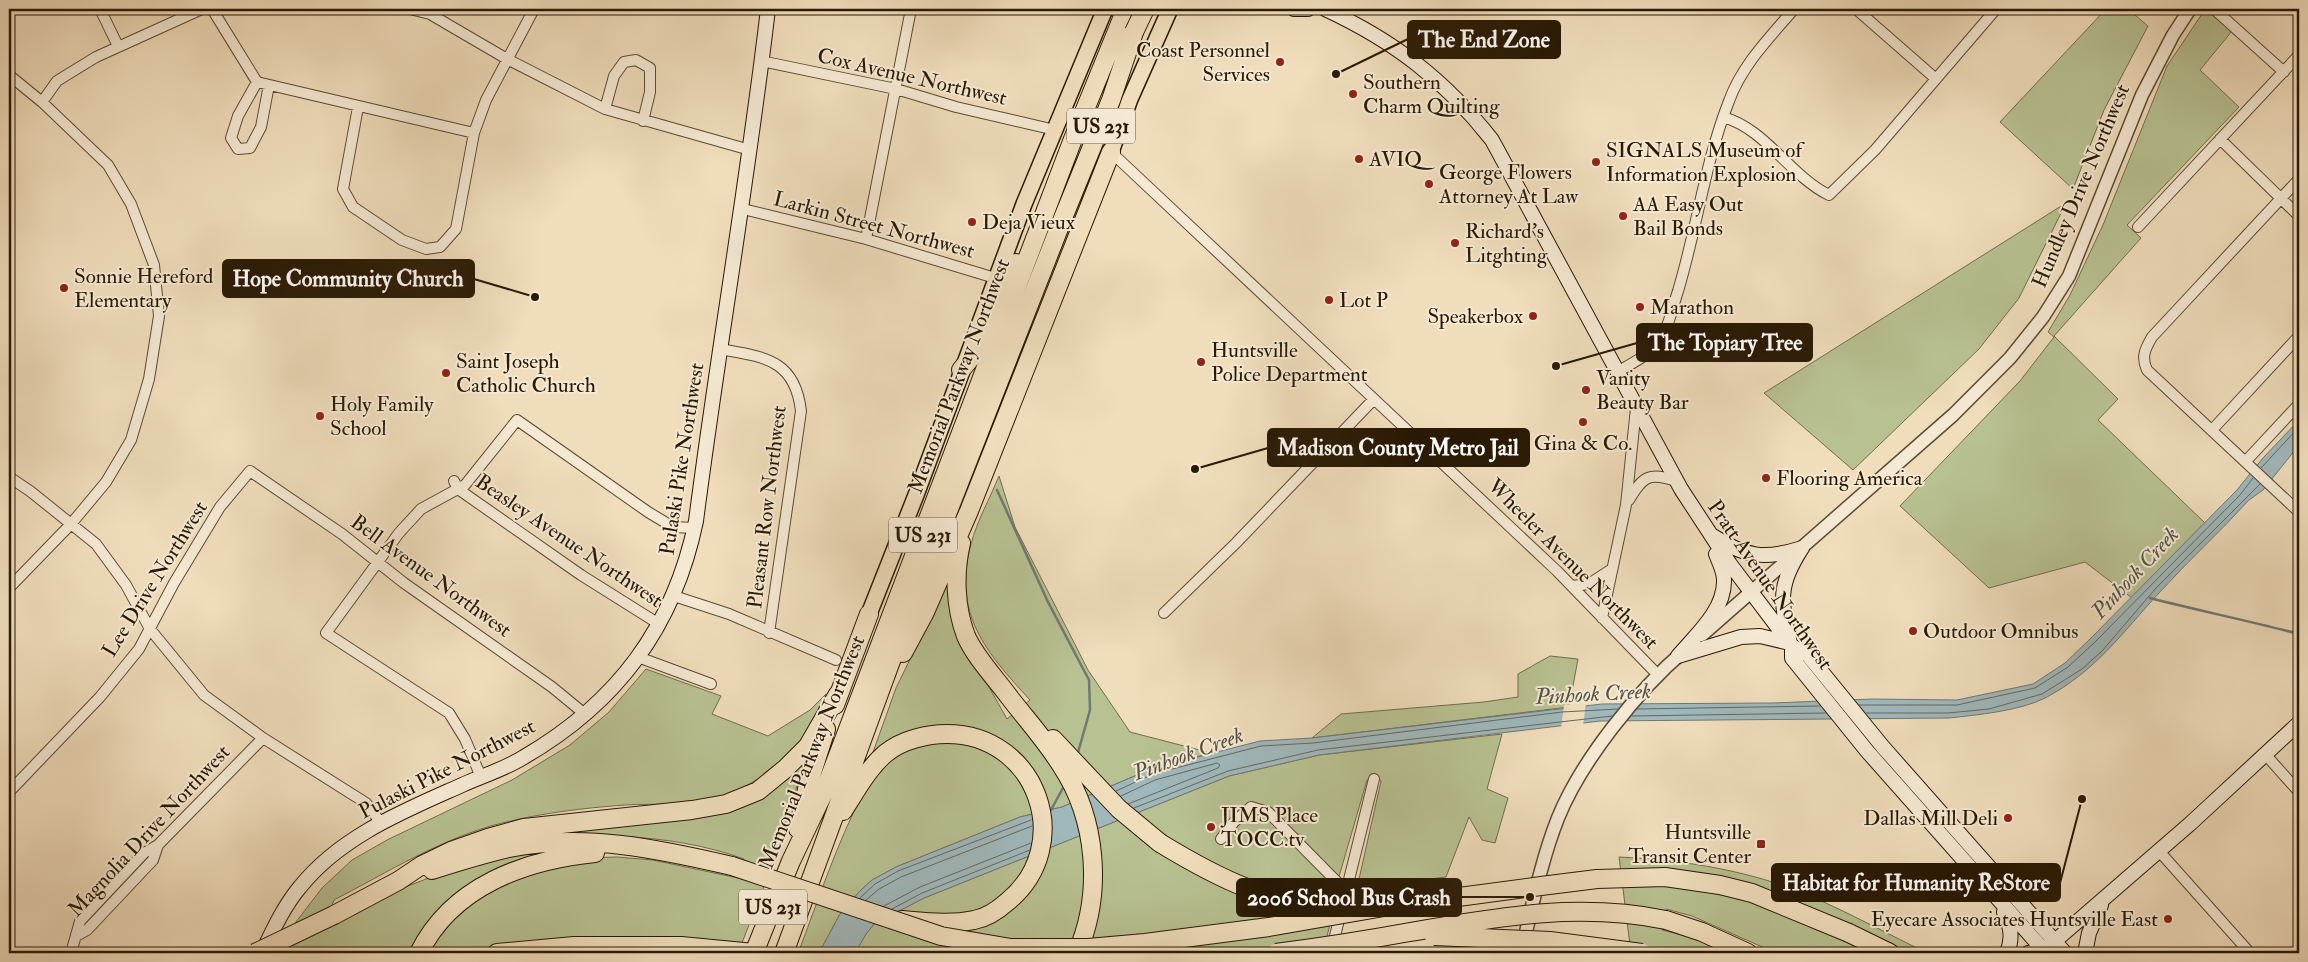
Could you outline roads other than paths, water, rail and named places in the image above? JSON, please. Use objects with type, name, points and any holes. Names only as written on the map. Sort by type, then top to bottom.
[{"type":"highway","name":"Memorial Parkway Northwest","points":[[784,953],[832,828],[847,780],[887,678],[914,598],[1111,100],[1126,29],[1126,9]]},
{"type":"highway","name":"Memorial Parkway Northwest","points":[[754,953],[791,861],[824,792],[1048,206],[1126,29],[1144,9]]},
{"type":"highway","points":[[887,678],[908,646],[969,511],[1111,152]]},
{"type":"highway","points":[[961,370],[974,354],[1003,287],[1048,206]]},
{"type":"highway","points":[[1036,342],[1063,218]]},
{"type":"highway","points":[[969,511],[959,553],[956,588],[966,637],[1061,764],[1081,807],[1089,837],[1093,868],[1091,900],[1085,932],[1076,953]]},
{"type":"highway","points":[[791,861],[808,785],[838,694],[869,614]]},
{"type":"highway","points":[[255,953],[334,915],[398,881],[422,865],[451,851],[524,828],[692,810],[726,804],[758,791],[785,769],[808,746],[838,694]]},
{"type":"highway","points":[[1019,707],[1119,810],[1160,843],[1210,874],[1269,897],[1318,906],[1384,907]]},
{"type":"highway","points":[[832,828],[867,773],[886,753],[912,741],[933,736],[954,734],[976,738],[995,746],[1012,758],[1025,772],[1036,790],[1043,825],[1040,848],[1032,870],[1012,898],[994,912],[974,920],[942,923],[886,919]]},
{"type":"highway","points":[[398,881],[510,848],[556,843],[621,844],[663,850],[732,866],[886,919],[942,936],[1011,948],[1088,948],[1269,927],[1384,907],[1597,879],[1665,877],[1720,885],[1752,893],[1834,926],[1890,953]]},
{"type":"highway","points":[[419,953],[438,924],[465,898],[489,881],[515,870],[566,856],[612,851],[663,850]]},
{"type":"highway","points":[[1276,953],[1496,917],[1589,910],[1666,920],[1702,932],[1748,953]]},
{"type":"highway","points":[[1362,940],[1443,935],[1550,941],[1642,953]]},
{"type":"highway","points":[[496,953],[574,946],[681,946],[754,953]]},
{"type":"main road","name":"Pulaski Pike Northwest","points":[[262,953],[279,919],[300,887],[326,862],[361,833],[523,758],[586,715],[638,657],[659,624],[674,596],[689,556],[695,528],[720,349],[743,209],[768,9]]},
{"type":"main road","points":[[1144,9],[1153,17],[1156,36]]},
{"type":"main road","points":[[1294,9],[1308,9]]},
{"type":"main road","name":"Pratt Avenue Northwest","points":[[1325,9],[1377,35],[1426,70],[1462,104],[1487,134],[1516,180],[1676,481],[1708,532],[1791,645],[1792,658],[1867,752],[2046,950]]},
{"type":"main road","points":[[869,614],[916,495],[995,278],[1054,130],[1105,10]]},
{"type":"main road","points":[[1111,152],[1156,36],[1171,10]]},
{"type":"main road","points":[[1708,532],[1738,550],[1764,557],[1802,548]]},
{"type":"main road","points":[[1678,656],[1716,610],[1724,588],[1722,570],[1708,532]]},
{"type":"main road","points":[[1791,645],[1782,609],[1783,591],[1785,577],[1802,548]]},
{"type":"main road","points":[[1678,656],[1741,637],[1760,636],[1791,645],[1808,655],[2046,950]]},
{"type":"main road","points":[[2046,950],[2159,851],[2299,723]]},
{"type":"main road","points":[[1999,900],[2010,926],[2011,944],[2007,953]]},
{"type":"main road","points":[[2085,953],[2089,933],[2103,900]]},
{"type":"main road","points":[[2028,953],[2046,950],[2065,953]]},
{"type":"street","points":[[100,9],[118,46]]},
{"type":"street","points":[[42,102],[57,81],[96,56],[202,9]]},
{"type":"street","points":[[212,9],[257,82],[358,107],[474,132]]},
{"type":"street","points":[[410,9],[430,14],[507,59],[605,109],[750,150]]},
{"type":"street","points":[[358,107],[343,188],[352,207],[402,240],[426,249],[440,247],[456,229],[474,132],[486,100],[534,9]]},
{"type":"street","points":[[866,239],[911,9]]},
{"type":"street","points":[[1617,372],[1650,351],[1667,328],[1683,275],[1723,117],[1742,74],[1758,51],[1794,9]]},
{"type":"street","points":[[1856,9],[1936,79]]},
{"type":"street","points":[[1723,117],[1744,125],[1810,184],[1829,194],[1875,150],[1996,9]]},
{"type":"street","name":"Hundley Drive Northwest","points":[[1521,953],[1551,837],[1568,794],[1591,757],[1640,695],[1678,656],[1953,415],[2010,358],[2043,317],[2072,269],[2142,95],[2173,35],[2190,9]]},
{"type":"street","points":[[2214,9],[2284,72]]},
{"type":"street","points":[[2138,227],[2299,55]]},
{"type":"street","points":[[605,109],[614,76],[624,62],[636,60],[650,68],[650,92],[643,121]]},
{"type":"street","name":"Cox Avenue Northwest","points":[[761,61],[896,89],[956,107],[1054,130]]},
{"type":"street","points":[[9,75],[42,102],[108,165],[131,204],[154,265],[159,316],[149,378],[132,440],[106,482],[71,524],[9,588]]},
{"type":"street","points":[[257,82],[238,116],[231,138],[238,149],[250,148],[261,128],[269,85]]},
{"type":"street","points":[[2220,139],[2299,216]]},
{"type":"street","name":"Wheeler Avenue Northwest","points":[[1111,152],[1572,586],[1658,675]]},
{"type":"street","points":[[2299,179],[2152,336],[2144,349],[2143,360],[2147,370],[2299,512]]},
{"type":"street","name":"Larkin Street Northwest","points":[[743,209],[866,239],[995,278]]},
{"type":"street","points":[[2212,430],[2299,336]]},
{"type":"street","name":"Pleasant Row Northwest","points":[[720,349],[760,356],[779,365],[790,376],[799,395],[801,411],[770,633]]},
{"type":"street","points":[[1164,613],[1236,543],[1374,399]]},
{"type":"street","points":[[2246,461],[2299,404]]},
{"type":"street","points":[[1602,618],[1626,505],[1636,408]]},
{"type":"street","points":[[481,777],[465,738],[449,713],[326,632],[399,533],[421,509],[456,485],[465,485],[517,420],[648,512],[673,527],[695,528]]},
{"type":"street","name":"Bell Avenue Northwest","points":[[250,471],[342,534],[378,563],[552,687],[586,715]]},
{"type":"street","name":"Lee Drive Northwest","points":[[9,792],[100,697],[139,649],[174,583],[220,507],[250,471]]},
{"type":"street","points":[[1626,505],[1637,487],[1648,477],[1659,476],[1676,481]]},
{"type":"street","points":[[9,477],[30,491],[96,544],[126,585],[150,629],[204,695],[263,738],[366,803],[381,823]]},
{"type":"street","name":"Beasley Avenue Northwest","points":[[456,485],[581,575],[659,624]]},
{"type":"street","points":[[1572,586],[1589,584],[1612,569]]},
{"type":"street","points":[[674,596],[729,614],[836,660]]},
{"type":"street","points":[[638,657],[711,684]]},
{"type":"street","name":"Magnolia Drive Northwest","points":[[71,953],[80,921],[144,853],[158,845],[224,775],[263,738]]},
{"type":"street","points":[[2265,754],[2299,792]]},
{"type":"street","points":[[1331,953],[1345,890],[1374,779]]},
{"type":"street","points":[[1222,839],[1234,822],[1251,807],[1268,812],[1345,890]]},
{"type":"street","points":[[2159,851],[2250,953]]},
{"type":"water","points":[[2299,420],[2299,445],[2263,490],[2249,500],[2170,581],[2107,651],[2063,688],[2035,702],[1998,712],[1949,718],[1600,721],[1319,755],[1229,776],[924,898],[874,924],[855,953],[819,953],[840,914],[859,892],[872,880],[896,867],[1020,817],[1062,807],[1151,769],[1260,741],[1312,738],[1602,704],[1773,703],[1872,699],[1957,700],[2033,684],[2065,663],[2090,639],[2236,491],[2263,458]]},
{"type":"waterway","points":[[997,490],[1048,602],[1089,680],[1090,710],[1077,756]]},
{"type":"waterway","points":[[2150,598],[2299,634]]},
{"type":"waterway","points":[[1051,810],[1064,786]]},
{"type":"place","name":"Coast Personnel Services","points":[[1280,62]]},
{"type":"place","name":"The End Zone","points":[[1336,74]]},
{"type":"place","name":"Southern Charm Quilting","points":[[1353,94]]},
{"type":"place","name":"AVIQ","points":[[1359,159]]},
{"type":"place","name":"SIGNALS Museum of Information Explosion","points":[[1596,162]]},
{"type":"place","name":"George Flowers Attorney At Law","points":[[1429,184]]},
{"type":"place","name":"AA Easy Out Bail Bonds","points":[[1623,216]]},
{"type":"place","name":"Deja Vieux","points":[[972,222]]},
{"type":"place","name":"Richard's Litghting","points":[[1455,243]]},
{"type":"place","name":"Sonnie Hereford Elementary","points":[[64,288]]},
{"type":"place","name":"Hope Community Church","points":[[535,297]]},
{"type":"place","name":"Lot P","points":[[1329,300]]},
{"type":"place","name":"Marathon","points":[[1640,307]]},
{"type":"place","name":"Speakerbox","points":[[1533,316]]},
{"type":"place","name":"Huntsville Police Department","points":[[1201,362]]},
{"type":"place","name":"The Topiary Tree","points":[[1556,366]]},
{"type":"place","name":"Saint Joseph Catholic Church","points":[[446,373]]},
{"type":"place","name":"Vanity Beauty Bar","points":[[1586,390]]},
{"type":"place","name":"Holy Family School","points":[[320,416]]},
{"type":"place","name":"Gina & Co.","points":[[1583,422]]},
{"type":"place","name":"Madison County Metro Jail","points":[[1195,469]]},
{"type":"place","name":"Flooring America","points":[[1766,478]]},
{"type":"place","name":"Outdoor Omnibus","points":[[1913,631]]},
{"type":"place","name":"Habitat for Humanity ReStore","points":[[2082,799]]},
{"type":"place","name":"Dallas Mill Deli","points":[[2008,818]]},
{"type":"place","name":"JIMS Place TOCC.tv","points":[[1211,827]]},
{"type":"place","name":"Huntsville Transit Center","points":[[1761,844]]},
{"type":"place","name":"2006 School Bus Crash","points":[[1530,897]]},
{"type":"place","name":"Eyecare Associates Huntsville East","points":[[2168,919]]},
{"type":"water label","name":"Pinhook Creek","points":[[2135,573]]},
{"type":"water label","name":"Pinhook Creek","points":[[1593,694]]},
{"type":"water label","name":"Pinhook Creek","points":[[1188,754]]}]
